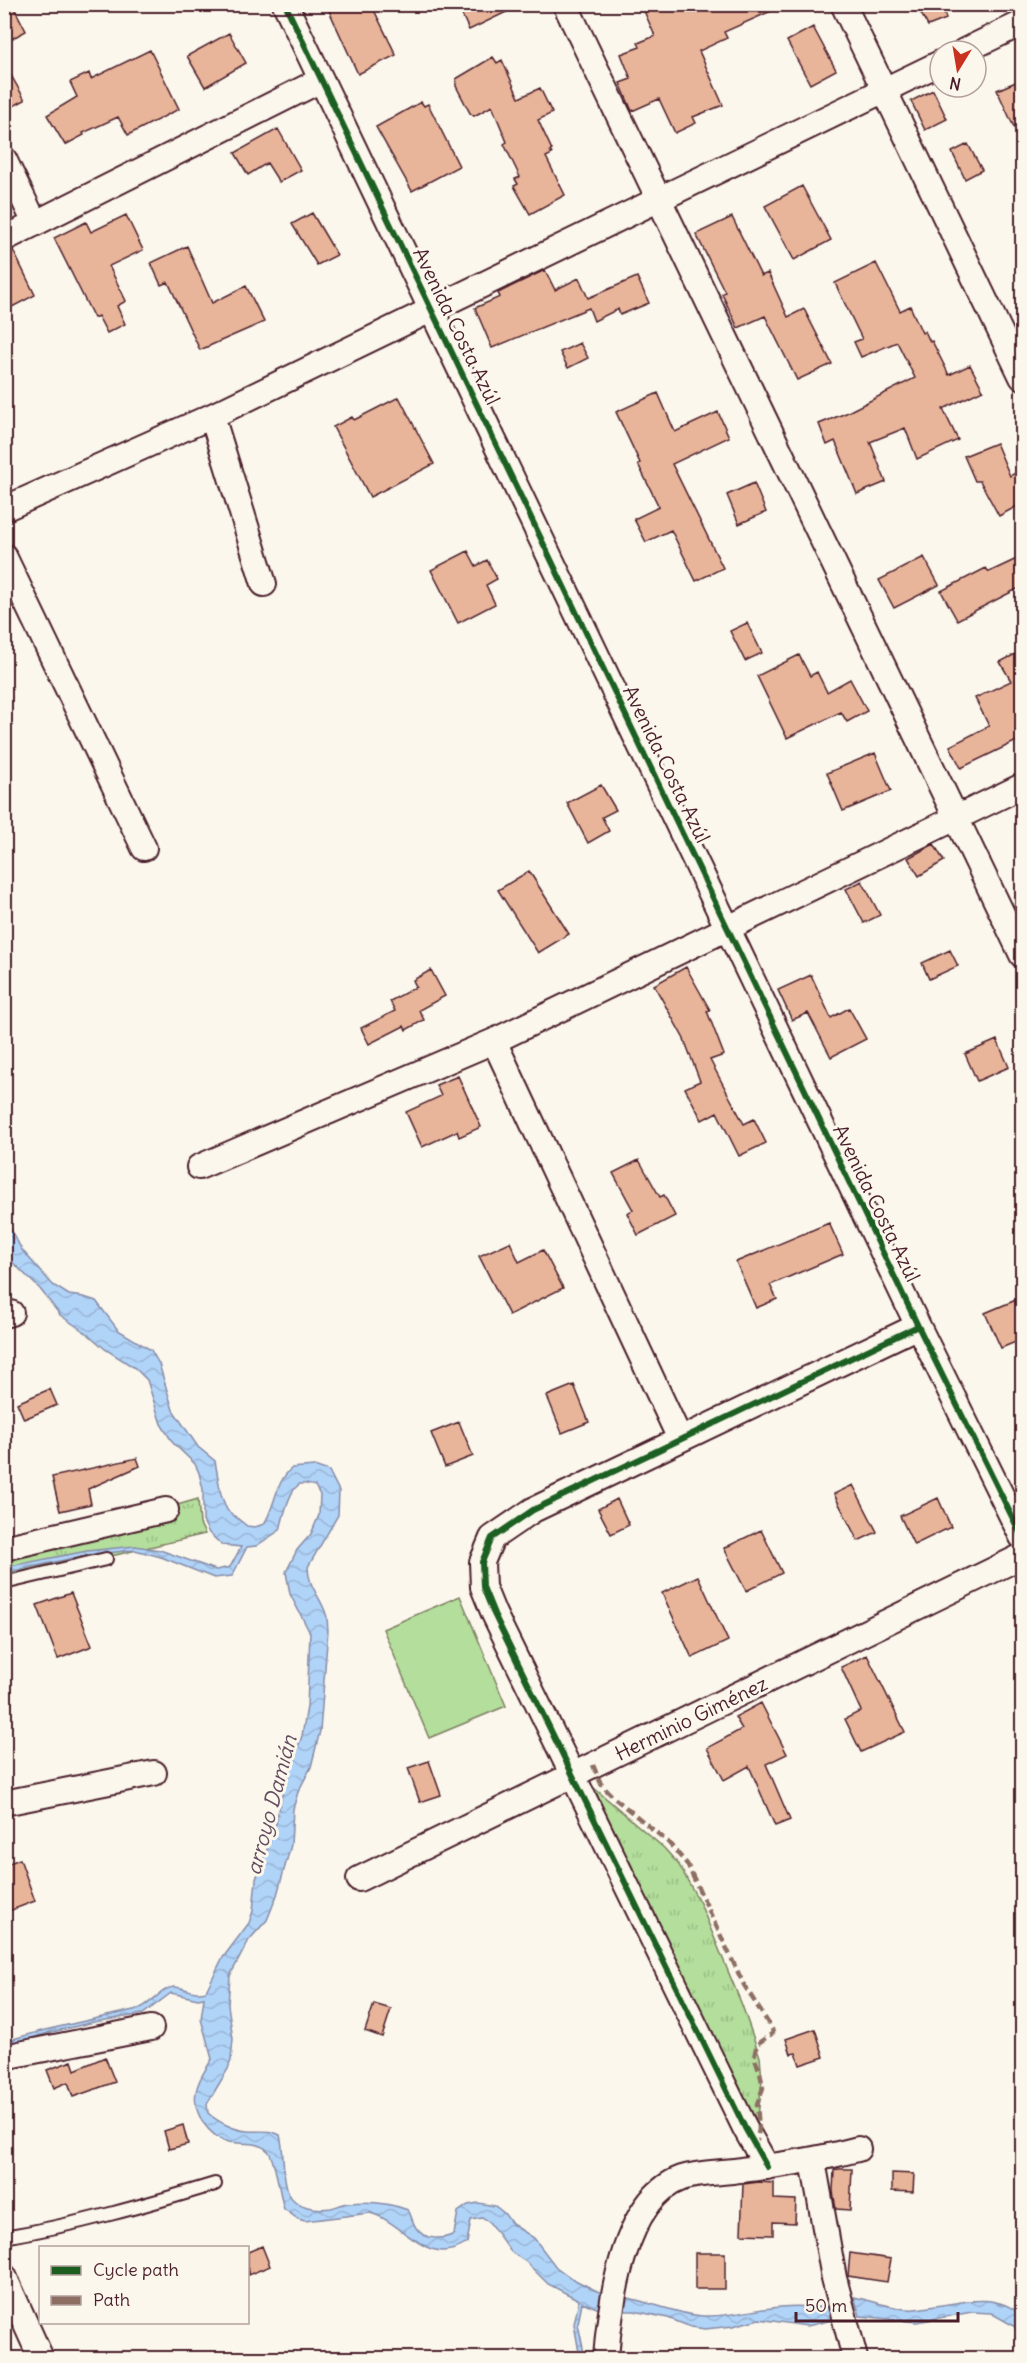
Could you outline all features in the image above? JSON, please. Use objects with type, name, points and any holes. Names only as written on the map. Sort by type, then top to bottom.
[{"type":"street","name":"Avenida Costa Azúl","points":[[285,4],[918,1326],[1023,1537]]},
{"type":"street","points":[[565,4],[1023,955]]},
{"type":"street","points":[[843,4],[1023,377]]},
{"type":"street","points":[[988,40],[1023,23]]},
{"type":"street","points":[[4,509],[212,416],[928,69]]},
{"type":"street","points":[[4,239],[321,80]]},
{"type":"street","points":[[4,159],[35,223]]},
{"type":"street","points":[[212,416],[264,584]]},
{"type":"street","points":[[4,556],[144,848]]},
{"type":"street","points":[[199,1167],[495,1041],[1023,786]]},
{"type":"street","points":[[495,1041],[680,1439]]},
{"type":"street","points":[[766,2167],[494,1614],[483,1587],[482,1562],[492,1538],[533,1510],[918,1326]]},
{"type":"street","points":[[4,1548],[166,1510]]},
{"type":"street","name":"Herminio Giménez","points":[[359,1879],[1023,1556]]},
{"type":"street","points":[[4,1803],[154,1773]]},
{"type":"street","points":[[4,2057],[151,2028]]},
{"type":"street","points":[[606,2358],[609,2320],[621,2260],[643,2213],[657,2192],[682,2178],[813,2161],[858,2149]]},
{"type":"street","points":[[813,2161],[834,2278],[852,2349]]},
{"type":"street","points":[[4,2276],[41,2358]]},
{"type":"lane","points":[[4,1582],[106,1559]]},
{"type":"lane","points":[[4,2237],[47,2230],[131,2210],[215,2184]]},
{"type":"green space","points":[[198,1499],[200,1524],[205,1534],[5,1581],[4,1555]]},
{"type":"green space","points":[[460,1596],[506,1706],[429,1738],[383,1629]]},
{"type":"green space","points":[[593,1787],[664,1848],[679,1865],[700,1903],[742,2005],[760,2057],[762,2080],[757,2125]]},
{"type":"water","points":[[4,1216],[22,1250],[53,1285],[69,1295],[96,1301],[118,1330],[151,1350],[159,1364],[173,1410],[198,1447],[215,1461],[221,1495],[227,1510],[247,1526],[255,1527],[264,1524],[282,1480],[292,1468],[314,1466],[329,1471],[339,1491],[338,1515],[308,1567],[312,1586],[327,1616],[328,1630],[320,1731],[311,1767],[298,1792],[293,1809],[291,1845],[277,1895],[267,1920],[249,1940],[230,1976],[228,2005],[233,2039],[231,2060],[207,2104],[208,2113],[237,2129],[268,2131],[280,2135],[285,2180],[289,2194],[292,2199],[307,2207],[325,2209],[347,2203],[364,2202],[394,2206],[408,2210],[420,2233],[440,2238],[454,2234],[458,2212],[468,2205],[478,2203],[495,2206],[512,2224],[534,2238],[556,2267],[571,2278],[601,2293],[599,2309],[582,2302],[578,2324],[585,2358],[580,2358],[574,2324],[579,2300],[548,2284],[526,2262],[511,2252],[489,2222],[482,2218],[471,2220],[467,2243],[453,2250],[440,2251],[427,2247],[382,2218],[370,2213],[305,2221],[284,2209],[275,2169],[268,2151],[260,2145],[234,2143],[222,2139],[209,2130],[199,2116],[195,2100],[197,2087],[212,2059],[201,2019],[204,1998],[198,1999],[171,1993],[143,2014],[94,2022],[24,2041],[5,2043],[5,2038],[13,2039],[138,2009],[169,1988],[206,1991],[222,1959],[249,1923],[253,1911],[256,1879],[275,1827],[285,1781],[302,1736],[307,1707],[310,1633],[290,1594],[286,1572],[297,1550],[311,1534],[319,1515],[320,1495],[315,1486],[300,1484],[296,1487],[287,1505],[280,1530],[256,1546],[247,1547],[232,1576],[214,1578],[161,1557],[135,1550],[87,1555],[5,1573],[5,1567],[87,1551],[135,1546],[160,1550],[216,1570],[230,1567],[241,1547],[222,1545],[209,1533],[203,1521],[203,1489],[199,1473],[195,1464],[173,1443],[161,1424],[147,1380],[135,1368],[60,1315],[40,1289],[5,1255]]},
{"type":"water","points":[[624,2297],[700,2316],[798,2306],[829,2307],[833,2320],[807,2326],[759,2319],[733,2326],[705,2329],[691,2327],[668,2318],[634,2311],[621,2311]]},
{"type":"water","points":[[854,2297],[908,2309],[970,2301],[998,2302],[1022,2316],[1022,2339],[1014,2326],[991,2313],[972,2312],[917,2322],[860,2316]]},
{"type":"building","points":[[4,4],[12,4],[26,31],[4,43]]},
{"type":"building","points":[[326,4],[371,4],[396,55],[358,74]]},
{"type":"building","points":[[457,4],[523,4],[469,30]]},
{"type":"building","points":[[641,4],[787,4],[724,32],[727,38],[699,51],[723,105],[693,117],[696,123],[675,133],[659,99],[632,111],[620,83],[631,79],[621,54],[640,47],[638,43],[655,36]]},
{"type":"building","points":[[930,4],[942,4],[946,19],[928,26],[919,10]]},
{"type":"building","points":[[813,27],[836,70],[810,84],[787,41]]},
{"type":"building","points":[[229,33],[246,63],[205,87],[187,56]]},
{"type":"building","points":[[150,50],[179,109],[128,135],[118,117],[83,133],[84,135],[65,145],[47,115],[77,97],[70,82],[89,73],[91,79]]},
{"type":"building","points":[[493,57],[497,63],[502,60],[519,98],[540,88],[552,113],[538,120],[552,150],[550,151],[552,154],[546,157],[565,195],[530,214],[514,186],[518,184],[515,179],[520,177],[504,144],[507,142],[492,106],[474,116],[470,113],[456,86],[456,79]]},
{"type":"building","points":[[4,63],[25,100],[4,111]]},
{"type":"building","points":[[1023,79],[1023,147],[997,90]]},
{"type":"building","points":[[928,92],[928,99],[937,99],[947,119],[925,130],[911,101]]},
{"type":"building","points":[[421,102],[424,106],[428,104],[459,166],[412,191],[376,127]]},
{"type":"building","points":[[278,129],[301,170],[279,182],[267,163],[248,175],[235,153]]},
{"type":"building","points":[[968,144],[982,170],[965,179],[952,152]]},
{"type":"building","points":[[802,186],[831,240],[794,260],[765,206]]},
{"type":"building","points":[[312,213],[337,255],[317,265],[292,224]]},
{"type":"building","points":[[126,215],[143,250],[109,266],[126,301],[117,306],[125,324],[107,333],[98,316],[94,318],[54,238],[86,222],[91,232]]},
{"type":"building","points":[[732,217],[761,276],[768,273],[788,317],[804,309],[832,364],[797,380],[765,316],[738,328],[722,294],[725,292],[696,234]]},
{"type":"building","points":[[187,246],[212,303],[246,286],[264,322],[200,350],[168,282],[161,285],[151,263]]},
{"type":"building","points":[[13,250],[35,295],[12,307],[4,292],[4,253]]},
{"type":"building","points":[[876,263],[900,311],[910,306],[922,333],[925,331],[930,342],[932,341],[949,375],[970,365],[983,390],[943,409],[958,440],[917,459],[905,428],[870,442],[886,482],[857,494],[835,441],[827,445],[819,424],[915,378],[897,342],[861,357],[854,342],[862,339],[835,283]]},
{"type":"building","points":[[545,270],[555,290],[579,278],[588,298],[637,277],[649,303],[620,315],[618,309],[594,321],[589,308],[492,348],[475,308],[500,297],[498,293]]},
{"type":"building","points":[[580,343],[588,358],[568,368],[560,352]]},
{"type":"building","points":[[658,393],[675,432],[718,412],[729,437],[672,464],[723,568],[696,581],[671,530],[646,542],[634,519],[659,507],[616,412]]},
{"type":"building","points":[[399,397],[434,464],[370,497],[333,427],[352,417],[354,420]]},
{"type":"building","points":[[996,443],[1010,476],[1023,469],[1023,503],[999,516],[980,481],[975,481],[964,456]]},
{"type":"building","points":[[754,483],[766,512],[739,524],[727,495]]},
{"type":"building","points":[[468,551],[476,566],[487,560],[497,579],[486,585],[495,604],[458,623],[431,570]]},
{"type":"building","points":[[1023,556],[1023,586],[957,620],[941,591],[986,568],[989,572]]},
{"type":"building","points":[[924,557],[939,585],[894,608],[879,580]]},
{"type":"building","points":[[747,623],[762,653],[745,661],[730,631]]},
{"type":"building","points":[[1023,650],[1023,738],[961,768],[950,746],[989,726],[975,698],[1011,681],[1000,662]]},
{"type":"building","points":[[799,655],[810,676],[817,672],[827,692],[850,679],[867,711],[847,722],[841,712],[787,738],[757,676]]},
{"type":"building","points":[[875,753],[891,791],[843,811],[827,773]]},
{"type":"building","points":[[601,785],[616,810],[602,817],[609,831],[588,843],[567,803]]},
{"type":"building","points":[[934,844],[944,861],[919,876],[908,858]]},
{"type":"building","points":[[529,871],[569,934],[538,953],[498,890]]},
{"type":"building","points":[[862,881],[880,915],[864,923],[846,889]]},
{"type":"building","points":[[950,950],[958,966],[929,979],[922,963]]},
{"type":"building","points":[[686,967],[710,1010],[707,1011],[724,1055],[710,1060],[744,1124],[754,1119],[766,1143],[739,1156],[717,1112],[702,1120],[685,1088],[700,1081],[684,1039],[654,985]]},
{"type":"building","points":[[431,970],[445,996],[419,1010],[424,1020],[406,1030],[404,1026],[369,1044],[361,1028],[395,1011],[390,1001],[416,987],[413,980]]},
{"type":"building","points":[[811,975],[831,1018],[849,1008],[866,1039],[831,1057],[808,1013],[792,1020],[778,990]]},
{"type":"building","points":[[997,1040],[1009,1067],[977,1081],[965,1054]]},
{"type":"building","points":[[458,1076],[481,1127],[459,1137],[457,1131],[422,1147],[406,1112],[441,1096],[436,1085]]},
{"type":"building","points":[[639,1160],[660,1197],[664,1195],[675,1216],[638,1235],[627,1213],[633,1210],[613,1173]]},
{"type":"building","points":[[829,1223],[843,1254],[770,1285],[777,1299],[756,1308],[736,1262]]},
{"type":"building","points":[[510,1242],[519,1262],[543,1250],[563,1288],[509,1315],[479,1256]]},
{"type":"building","points":[[1023,1297],[1023,1339],[1001,1348],[985,1313]]},
{"type":"building","points":[[574,1385],[589,1422],[562,1433],[547,1396]]},
{"type":"building","points":[[50,1389],[57,1405],[24,1419],[17,1403]]},
{"type":"building","points":[[459,1422],[473,1456],[445,1467],[431,1433]]},
{"type":"building","points":[[137,1458],[140,1466],[88,1489],[91,1504],[60,1511],[52,1477]]},
{"type":"building","points":[[853,1485],[877,1532],[858,1541],[834,1494]]},
{"type":"building","points":[[938,1498],[951,1527],[914,1545],[900,1516]]},
{"type":"building","points":[[617,1499],[629,1525],[611,1534],[598,1509]]},
{"type":"building","points":[[761,1530],[782,1573],[746,1591],[724,1548]]},
{"type":"building","points":[[698,1576],[728,1641],[692,1658],[662,1593]]},
{"type":"building","points":[[71,1593],[92,1646],[58,1659],[37,1605]]},
{"type":"building","points":[[867,1655],[905,1732],[861,1752],[845,1719],[861,1711],[841,1667]]},
{"type":"building","points":[[761,1703],[787,1754],[766,1764],[790,1820],[775,1826],[749,1766],[724,1780],[707,1748],[742,1729],[735,1717]]},
{"type":"building","points":[[429,1761],[441,1795],[420,1802],[408,1768]]},
{"type":"building","points":[[20,1859],[35,1901],[4,1913],[4,1865]]},
{"type":"building","points":[[374,2004],[391,2009],[382,2037],[365,2031]]},
{"type":"building","points":[[815,2029],[824,2057],[800,2065],[796,2053],[791,2054],[786,2039]]},
{"type":"building","points":[[105,2057],[115,2082],[73,2097],[68,2082],[54,2088],[47,2070],[72,2061],[75,2070]]},
{"type":"building","points":[[183,2125],[188,2144],[169,2149],[164,2131]]},
{"type":"building","points":[[852,2169],[850,2210],[836,2209],[833,2191],[834,2170]]},
{"type":"building","points":[[892,2173],[914,2174],[913,2192],[892,2191]]},
{"type":"building","points":[[774,2183],[774,2199],[796,2200],[795,2223],[773,2222],[773,2235],[741,2234],[743,2184]]},
{"type":"building","points":[[262,2246],[270,2266],[249,2275],[249,2252]]},
{"type":"building","points":[[695,2253],[725,2253],[725,2289],[695,2289]]},
{"type":"building","points":[[850,2253],[891,2259],[887,2282],[848,2276]]},
{"type":"marked path","points":[[593,1765],[601,1784],[613,1797],[667,1841],[687,1864],[744,1985],[772,2029],[773,2033],[757,2044],[754,2057],[763,2088],[757,2104],[759,2129],[756,2146]]},
{"type":"cycle path","points":[[285,4],[918,1326],[1022,1537]]},
{"type":"cycle path","points":[[767,2167],[745,2128],[494,1614],[483,1587],[482,1562],[492,1538],[533,1510],[918,1326]]},
{"type":"water label","name":"arroyo Damián","points":[[271,1805]]}]
